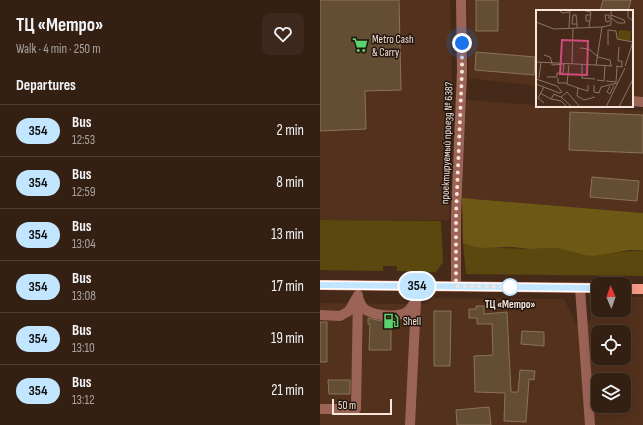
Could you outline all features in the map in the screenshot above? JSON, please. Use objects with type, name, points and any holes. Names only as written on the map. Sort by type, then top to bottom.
[{"type":"main road","points":[[320,285],[358,290],[418,286],[591,288]]},
{"type":"main road","points":[[631,289],[643,289]]},
{"type":"street","name":"проектируемый проезд № 6387","points":[[456,286],[456,215],[462,71],[461,0]]},
{"type":"street","points":[[633,101],[643,102]]},
{"type":"street","points":[[410,425],[418,286]]},
{"type":"street","points":[[580,288],[590,425]]},
{"type":"street","points":[[358,290],[362,306],[366,310],[383,315],[398,316],[406,313],[416,301]]},
{"type":"street","points":[[320,315],[340,316],[349,311],[358,290]]},
{"type":"street","points":[[320,409],[356,409],[358,290]]},
{"type":"shaded area","points":[[320,0],[450,0],[452,86],[449,220],[320,220]]},
{"type":"shaded area","points":[[467,0],[643,0],[643,98],[633,97],[633,10],[536,10],[536,86],[469,78]]},
{"type":"shaded area","points":[[466,100],[536,105],[536,107],[575,107],[643,111],[643,213],[462,198]]},
{"type":"shaded area","points":[[462,198],[643,213],[643,250],[630,250],[593,256],[557,248],[530,249],[512,247],[474,247],[463,243]]},
{"type":"shaded area","points":[[320,220],[441,221],[443,262],[436,272],[397,271],[397,266],[383,266],[383,271],[320,270]]},
{"type":"shaded area","points":[[463,243],[474,247],[530,249],[557,248],[584,255],[643,250],[643,276],[466,274]]},
{"type":"shaded area","points":[[631,297],[643,297],[643,425],[320,425],[320,303],[426,304],[433,298],[564,299],[576,324],[590,321],[591,315],[591,317],[631,317]]},
{"type":"building","name":"Metro Cash & Carry","points":[[320,0],[399,0],[401,90],[365,91],[366,129],[320,131]]},
{"type":"building","points":[[476,0],[498,0],[498,31],[476,31]]},
{"type":"building","points":[[603,0],[631,0],[628,10],[600,10]]},
{"type":"building","points":[[476,52],[535,57],[534,75],[475,70]]},
{"type":"building","points":[[570,112],[643,115],[643,153],[569,150]]},
{"type":"building","points":[[592,177],[639,181],[637,201],[590,197]]},
{"type":"building","points":[[476,306],[484,306],[484,314],[507,312],[511,392],[518,392],[520,370],[535,371],[534,380],[529,379],[526,422],[504,421],[505,393],[475,392],[474,356],[493,355],[492,324],[477,324],[477,318],[469,318],[469,309],[476,309]]},
{"type":"building","points":[[434,311],[451,311],[450,366],[434,366]]},
{"type":"building","points":[[368,318],[396,322],[396,324],[391,324],[391,350],[369,350],[370,324],[368,324]]},
{"type":"building","points":[[320,322],[327,322],[327,362],[320,362]]},
{"type":"building","points":[[522,331],[544,332],[544,346],[521,344]]},
{"type":"building","points":[[328,380],[350,380],[350,394],[329,394]]},
{"type":"building","points":[[489,407],[491,425],[457,425],[456,410]]},
{"type":"bus line","name":"354","points":[[320,285],[591,288]]},
{"type":"place","name":"Metro Cash & Carry","points":[[360,45]]},
{"type":"place","name":"ТЦ «Метро»","points":[[510,287]]},
{"type":"place","name":"Shell","points":[[391,321]]},
{"type":"route","points":[[462,43],[456,215],[456,286],[510,287]]}]
